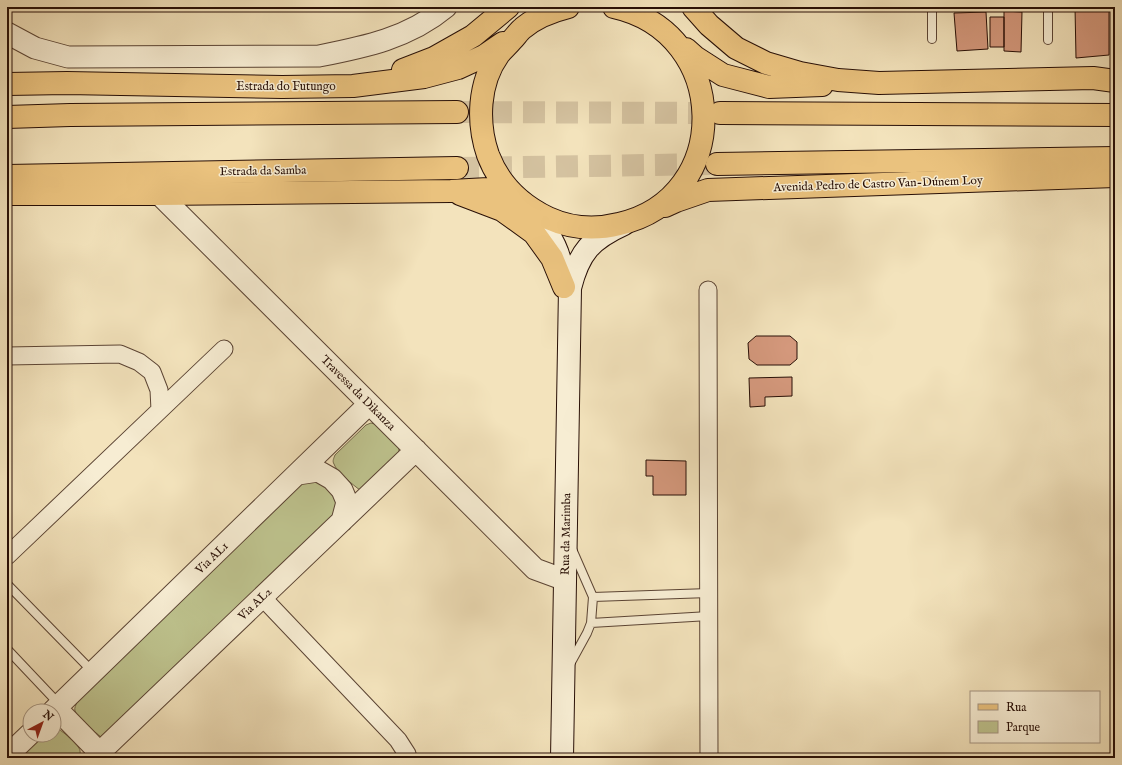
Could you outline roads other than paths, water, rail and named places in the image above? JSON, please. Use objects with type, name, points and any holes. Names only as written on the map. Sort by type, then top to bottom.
[{"type":"main road","points":[[344,86],[390,74],[434,58],[473,36],[508,7]]},
{"type":"main road","name":"Estrada do Futungo","points":[[7,84],[66,83],[282,87],[344,86],[424,77],[458,68],[484,56],[523,28],[544,7]]},
{"type":"main road","points":[[568,7],[538,18],[523,28],[499,54],[490,70],[484,87],[481,104],[481,122],[483,140],[489,157],[497,173],[514,194],[537,212],[554,220],[572,226],[591,228],[610,226],[637,218],[662,204],[676,192],[684,181],[696,159],[702,141],[704,104],[700,85],[693,67],[683,51],[646,7]]},
{"type":"main road","points":[[614,7],[625,9],[657,25],[695,57],[723,75],[769,87],[1093,78],[1115,81]]},
{"type":"main road","points":[[693,7],[709,25],[736,48],[766,63],[838,80],[879,83]]},
{"type":"main road","points":[[7,117],[78,114],[457,112]]},
{"type":"main road","points":[[720,113],[1115,115]]},
{"type":"main road","name":"Avenida Pedro de Castro Van-Dúnem Loy","points":[[717,164],[1115,158]]},
{"type":"main road","name":"Estrada da Samba","points":[[7,176],[457,168]]},
{"type":"main road","name":"Avenida Pedro de Castro Van-Dúnem Loy","points":[[637,218],[676,201],[708,190],[1115,176]]},
{"type":"main road","points":[[7,194],[451,191],[514,194]]},
{"type":"main road","points":[[451,191],[502,210],[534,233],[552,258],[564,287]]},
{"type":"main road","name":"Rua da Marimba","points":[[514,194],[539,220],[552,240],[561,263],[569,309]]},
{"type":"main road","name":"Rua da Marimba","points":[[562,758],[570,288],[574,271],[583,254],[595,240],[637,218]]},
{"type":"street","points":[[7,33],[35,48],[68,57],[319,56],[359,48],[400,36],[433,18],[446,7]]},
{"type":"street","name":"Travessa da Dikanza","points":[[159,194],[535,569],[565,580]]},
{"type":"street","points":[[708,290],[709,758]]},
{"type":"street","points":[[7,556],[224,349]]},
{"type":"street","points":[[7,356],[120,354],[139,362],[152,372],[159,390],[160,410]]},
{"type":"street","name":"Via AL1","points":[[61,703],[369,404]]},
{"type":"street","name":"Via AL2","points":[[97,755],[416,450]]},
{"type":"street","points":[[298,474],[318,471],[332,479],[342,490],[347,502],[342,521]]},
{"type":"street","points":[[262,597],[398,740],[408,754],[408,758]]},
{"type":"street","points":[[62,715],[97,755]]},
{"type":"street","points":[[7,756],[22,742]]},
{"type":"lane","points":[[932,7],[932,39]]},
{"type":"lane","points":[[1048,7],[1048,40]]},
{"type":"lane","points":[[564,674],[592,623],[593,597],[566,534]]},
{"type":"lane","points":[[7,584],[93,672]]},
{"type":"lane","points":[[593,597],[709,593]]},
{"type":"lane","points":[[592,623],[709,616]]},
{"type":"lane","points":[[7,649],[52,703]]},
{"type":"tunnel","points":[[457,112],[720,113]]},
{"type":"tunnel","points":[[457,168],[717,164]]}]
